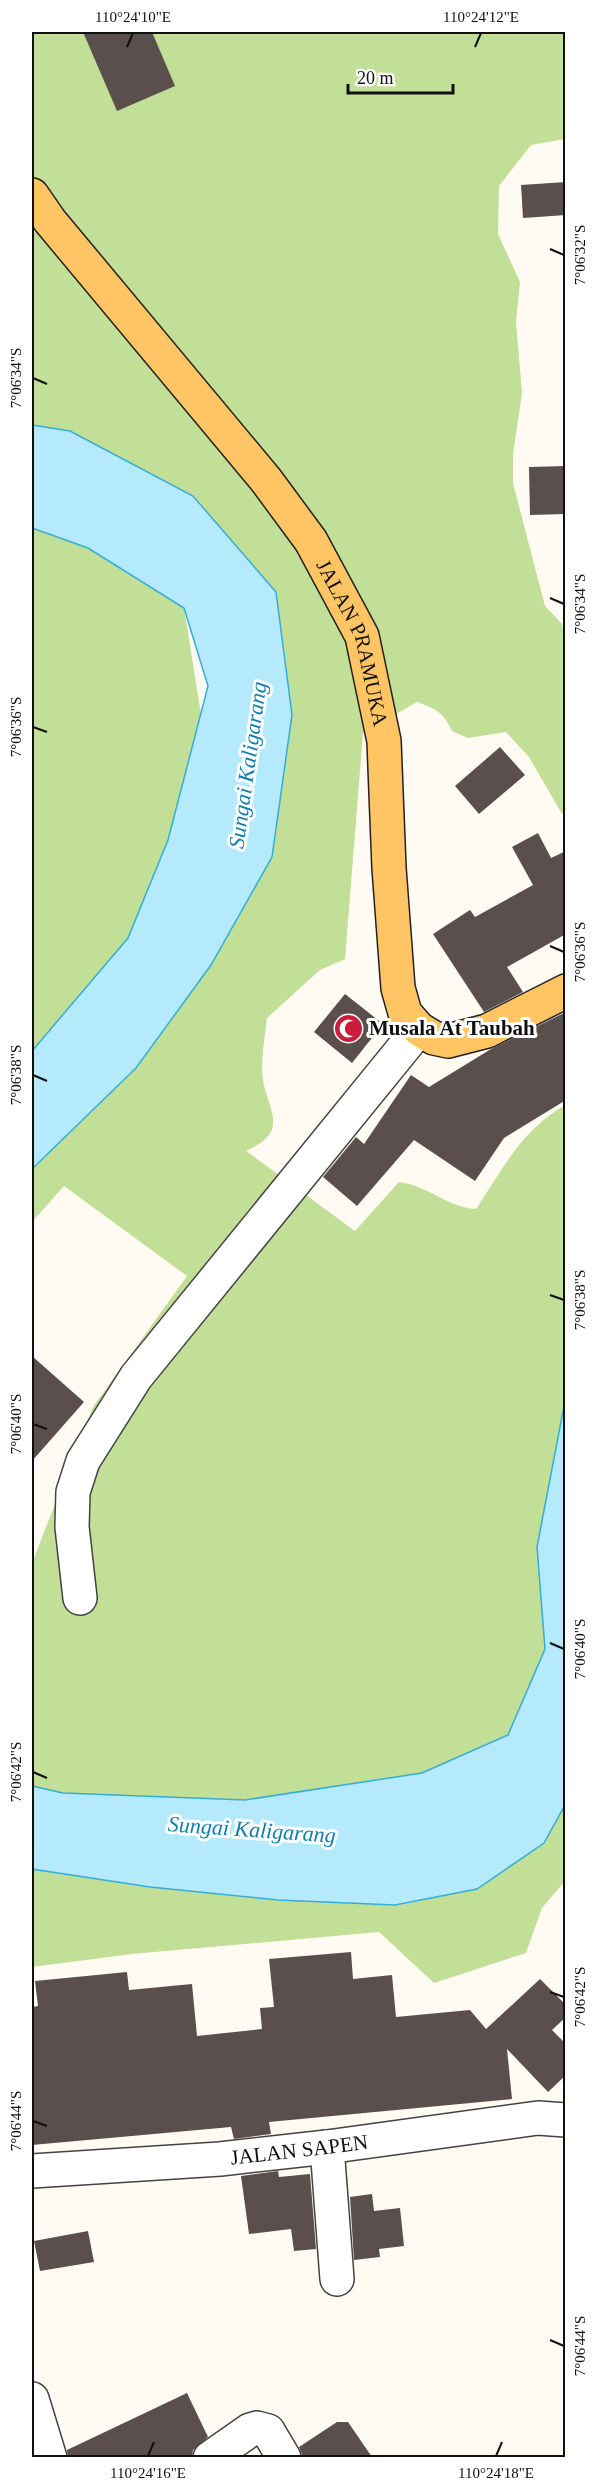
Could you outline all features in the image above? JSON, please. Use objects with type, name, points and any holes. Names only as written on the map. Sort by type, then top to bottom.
[{"type":"main road","name":"JALAN PRAMUKA","points":[[32,195],[50,221],[266,480],[311,541],[362,636],[384,741],[388,868],[398,988],[405,1013],[419,1029]]},
{"type":"main road","points":[[419,1029],[434,1038],[448,1041],[464,1037],[510,1021],[566,991]]},
{"type":"street","points":[[80,1598],[72,1527],[73,1492],[83,1461],[136,1377],[419,1029]]},
{"type":"street","name":"JALAN SAPEN","points":[[32,2171],[220,2159],[538,2118],[566,2120]]},
{"type":"street","points":[[327,2147],[337,2279]]},
{"type":"street","points":[[32,2399],[50,2457]]},
{"type":"street","points":[[210,2457],[250,2430],[257,2428],[268,2431],[284,2457]]},
{"type":"green space","points":[[32,32],[565,32],[565,139],[531,145],[499,186],[498,234],[520,282],[516,322],[522,393],[513,454],[513,483],[545,606],[562,624],[565,635],[565,810],[562,814],[529,757],[506,732],[468,738],[452,731],[438,712],[417,702],[363,733],[345,959],[320,970],[267,1018],[262,1069],[273,1125],[270,1134],[261,1143],[246,1151],[355,1231],[399,1182],[410,1184],[456,1204],[476,1209],[525,1138],[536,1126],[565,1105],[565,1401],[537,1547],[545,1649],[508,1735],[422,1773],[245,1800],[63,1793],[32,1786],[32,1563],[93,1407],[187,1276],[64,1186],[32,1222],[32,1169],[136,1068],[276,592],[193,496],[70,431],[32,425]]},
{"type":"green space","points":[[32,528],[88,548],[184,608],[201,714],[168,841],[128,938],[32,1051]]},
{"type":"green space","points":[[565,1803],[565,1881],[542,1908],[526,1953],[434,1983],[379,1932],[132,1954],[32,1967],[32,1869],[150,1887],[278,1900],[395,1905],[544,1843]]},
{"type":"water","name":"Sungai Kaligarang","points":[[32,425],[70,431],[193,496],[276,592],[292,715],[272,857],[211,965],[136,1068],[32,1169],[32,1051],[128,938],[168,840],[208,686],[184,608],[88,548],[32,528]]},
{"type":"water","name":"Sungai Kaligarang","points":[[565,1401],[566,1803],[544,1843],[477,1889],[395,1905],[278,1900],[150,1887],[32,1869],[32,1786],[63,1793],[245,1800],[422,1773],[508,1735],[545,1649],[537,1547]]},
{"type":"building","points":[[83,32],[152,32],[175,86],[117,111]]},
{"type":"building","points":[[566,182],[566,215],[523,218],[521,185]]},
{"type":"building","points":[[566,466],[566,514],[530,515],[529,467]]},
{"type":"building","points":[[500,747],[525,775],[479,814],[455,786]]},
{"type":"building","points":[[538,833],[551,858],[566,851],[566,934],[507,967],[523,992],[484,1012],[433,934],[470,910],[475,917],[533,885],[512,847]]},
{"type":"building","name":"Musala At Taubah","points":[[345,994],[383,1024],[352,1063],[314,1032]]},
{"type":"building","points":[[566,1012],[566,1100],[504,1138],[475,1181],[414,1140],[357,1206],[323,1177],[356,1137],[364,1144],[411,1075],[429,1087],[491,1049]]},
{"type":"building","points":[[32,1356],[84,1402],[32,1461]]},
{"type":"building","points":[[351,1952],[353,1979],[392,1975],[396,2017],[470,2010],[486,2029],[540,1979],[566,2005],[566,2017],[552,2030],[566,2044],[566,2075],[548,2092],[507,2049],[512,2099],[269,2122],[271,2134],[234,2139],[231,2127],[32,2145],[32,2007],[38,2006],[35,1981],[127,1972],[129,1990],[192,1984],[197,2036],[262,2029],[260,2008],[274,2007],[269,1959]]},
{"type":"building","points":[[278,2171],[279,2177],[310,2174],[316,2249],[294,2251],[291,2229],[249,2234],[241,2176]]},
{"type":"building","points":[[372,2194],[374,2211],[400,2208],[404,2246],[379,2249],[380,2257],[354,2260],[350,2197]]},
{"type":"building","points":[[88,2231],[94,2262],[40,2271],[34,2241]]},
{"type":"building","points":[[187,2393],[208,2437],[193,2450],[192,2457],[68,2457],[67,2450]]},
{"type":"building","points":[[337,2422],[348,2422],[372,2457],[303,2457],[299,2447]]},
{"type":"place","name":"Musala At Taubah","points":[[348,1028]]}]
